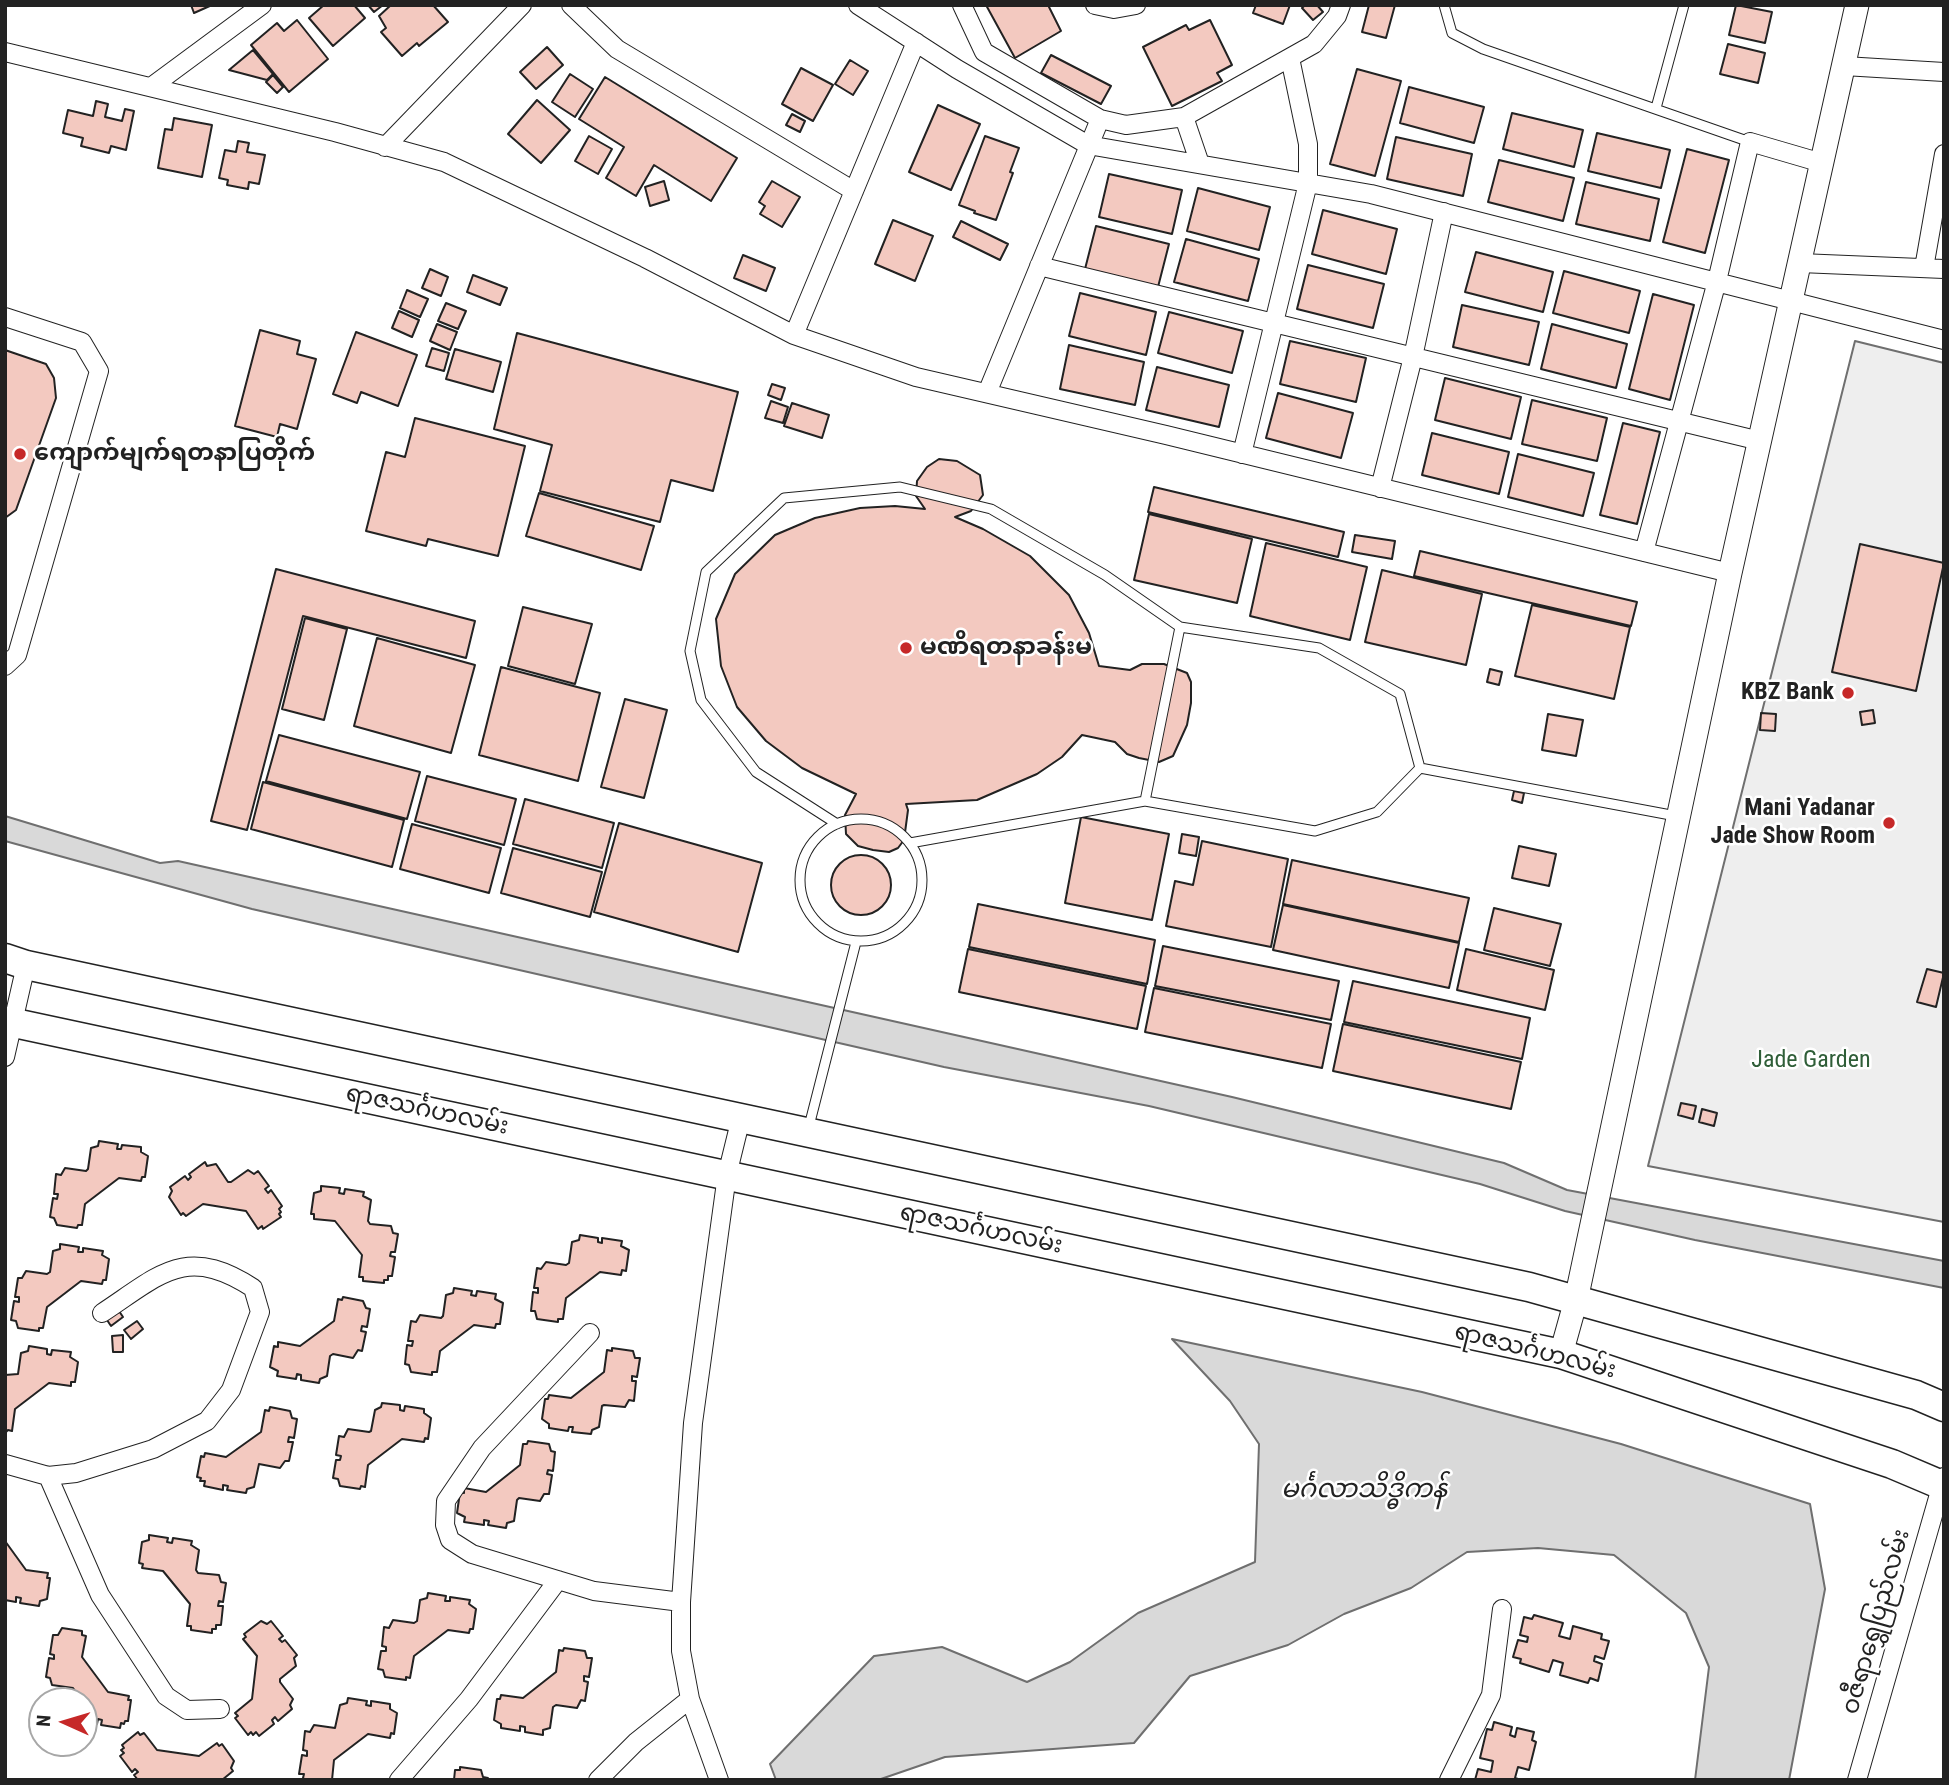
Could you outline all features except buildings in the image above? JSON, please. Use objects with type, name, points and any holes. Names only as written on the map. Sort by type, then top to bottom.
[{"type":"main road","points":[[16,961],[1529,1287],[1916,1395],[1944,1407]]},
{"type":"main road","name":"ရာဇသင်္ဂဟလမ်း","points":[[8,1022],[1561,1354],[1943,1483]]},
{"type":"street","points":[[151,87],[262,5]]},
{"type":"street","points":[[385,147],[523,5]]},
{"type":"street","points":[[571,5],[617,49],[854,191]]},
{"type":"street","points":[[858,5],[974,79],[1088,145],[1371,194],[1944,340]]},
{"type":"street","points":[[962,5],[984,52],[1100,119],[1126,125],[1184,117],[1290,58],[1314,44],[1337,16],[1341,5]]},
{"type":"street","points":[[1096,5],[1114,9],[1136,5]]},
{"type":"street","points":[[1561,1354],[1577,1300],[1730,573],[1857,5]]},
{"type":"street","points":[[794,335],[916,42]]},
{"type":"street","points":[[5,52],[335,132],[444,162],[645,258],[794,335],[916,377],[1730,573]]},
{"type":"street","points":[[974,79],[984,52]]},
{"type":"street","points":[[1242,454],[1308,183],[1308,144],[1290,58]]},
{"type":"street","points":[[1844,66],[1944,72]]},
{"type":"street","points":[[1184,117],[1200,164]]},
{"type":"street","points":[[987,394],[1100,119]]},
{"type":"street","points":[[1644,552],[1717,281],[1750,142],[1822,163]]},
{"type":"street","points":[[1924,268],[1944,154]]},
{"type":"street","points":[[1380,488],[1413,357],[1444,212]]},
{"type":"street","points":[[1800,263],[1944,269]]},
{"type":"street","points":[[1039,266],[1760,441]]},
{"type":"street","points":[[5,317],[82,342],[99,371],[17,655],[5,666]]},
{"type":"street","points":[[5,1057],[16,961]]},
{"type":"street","points":[[719,1780],[690,1699],[681,1651],[681,1602],[693,1423],[727,1175],[741,1118]]},
{"type":"street","points":[[5,1464],[48,1476],[76,1473],[153,1449],[207,1421],[231,1390],[260,1312],[253,1288],[230,1273],[199,1265],[167,1270],[102,1312]]},
{"type":"street","points":[[590,1333],[482,1448],[446,1502],[445,1525],[450,1540],[472,1554],[594,1591],[681,1602]]},
{"type":"street","points":[[48,1476],[100,1595],[166,1696],[187,1710],[220,1709]]},
{"type":"street","name":"ဝဇီရာရွှေပြည်လမ်း","points":[[1857,1780],[1943,1483]]},
{"type":"street","points":[[399,1780],[469,1699],[558,1580]]},
{"type":"street","points":[[1449,1780],[1491,1695],[1502,1609]]},
{"type":"street","points":[[598,1780],[636,1742],[690,1699]]},
{"type":"lane","points":[[1444,5],[1452,33],[1483,48],[1750,142]]},
{"type":"lane","points":[[1656,108],[1685,5]]},
{"type":"lane","points":[[836,824],[756,772],[701,700],[690,651],[706,572],[784,498],[900,487],[990,509],[1105,575],[1180,627],[1319,648],[1400,694],[1420,768]]},
{"type":"lane","points":[[1145,801],[1180,627]]},
{"type":"lane","points":[[1420,768],[1679,816]]},
{"type":"lane","points":[[910,843],[1145,801],[1315,831],[1377,812],[1420,768]]},
{"type":"lane","points":[[850,819],[877,820],[901,833],[910,843],[921,868],[920,895],[915,908],[898,929],[873,940],[856,942],[833,934],[821,926],[806,904],[800,878],[807,851],[825,830],[850,819]]},
{"type":"lane","points":[[807,1132],[856,942]]},
{"type":"green space","name":"Jade Garden","points":[[1855,341],[1944,363],[1944,1222],[1648,1166]]},
{"type":"water","points":[[5,816],[160,863],[178,861],[1232,1097],[1504,1163],[1567,1190],[1944,1261],[1944,1288],[1695,1240],[1565,1211],[1480,1184],[1149,1106],[944,1067],[252,909],[5,841]]},
{"type":"water","name":"မင်္ဂလာသိဒ္ဓိကန်","points":[[1172,1339],[1422,1392],[1621,1444],[1810,1504],[1825,1589],[1789,1780],[1695,1780],[1709,1667],[1686,1613],[1614,1555],[1538,1548],[1467,1552],[1411,1588],[1344,1614],[1288,1645],[1190,1676],[1134,1743],[945,1757],[878,1780],[776,1780],[770,1764],[874,1656],[942,1647],[1027,1682],[1070,1662],[1138,1613],[1255,1562],[1259,1444],[1230,1401]]},
{"type":"place","name":"ကျောက်မျက်ရတနာပြတိုက်","points":[[20,454]]},
{"type":"place","name":"မဏိရတနာခန်းမ","points":[[906,648]]},
{"type":"place","name":"KBZ Bank","points":[[1848,693]]},
{"type":"place","name":"Mani Yadanar Jade Show Room","points":[[1889,823]]}]
